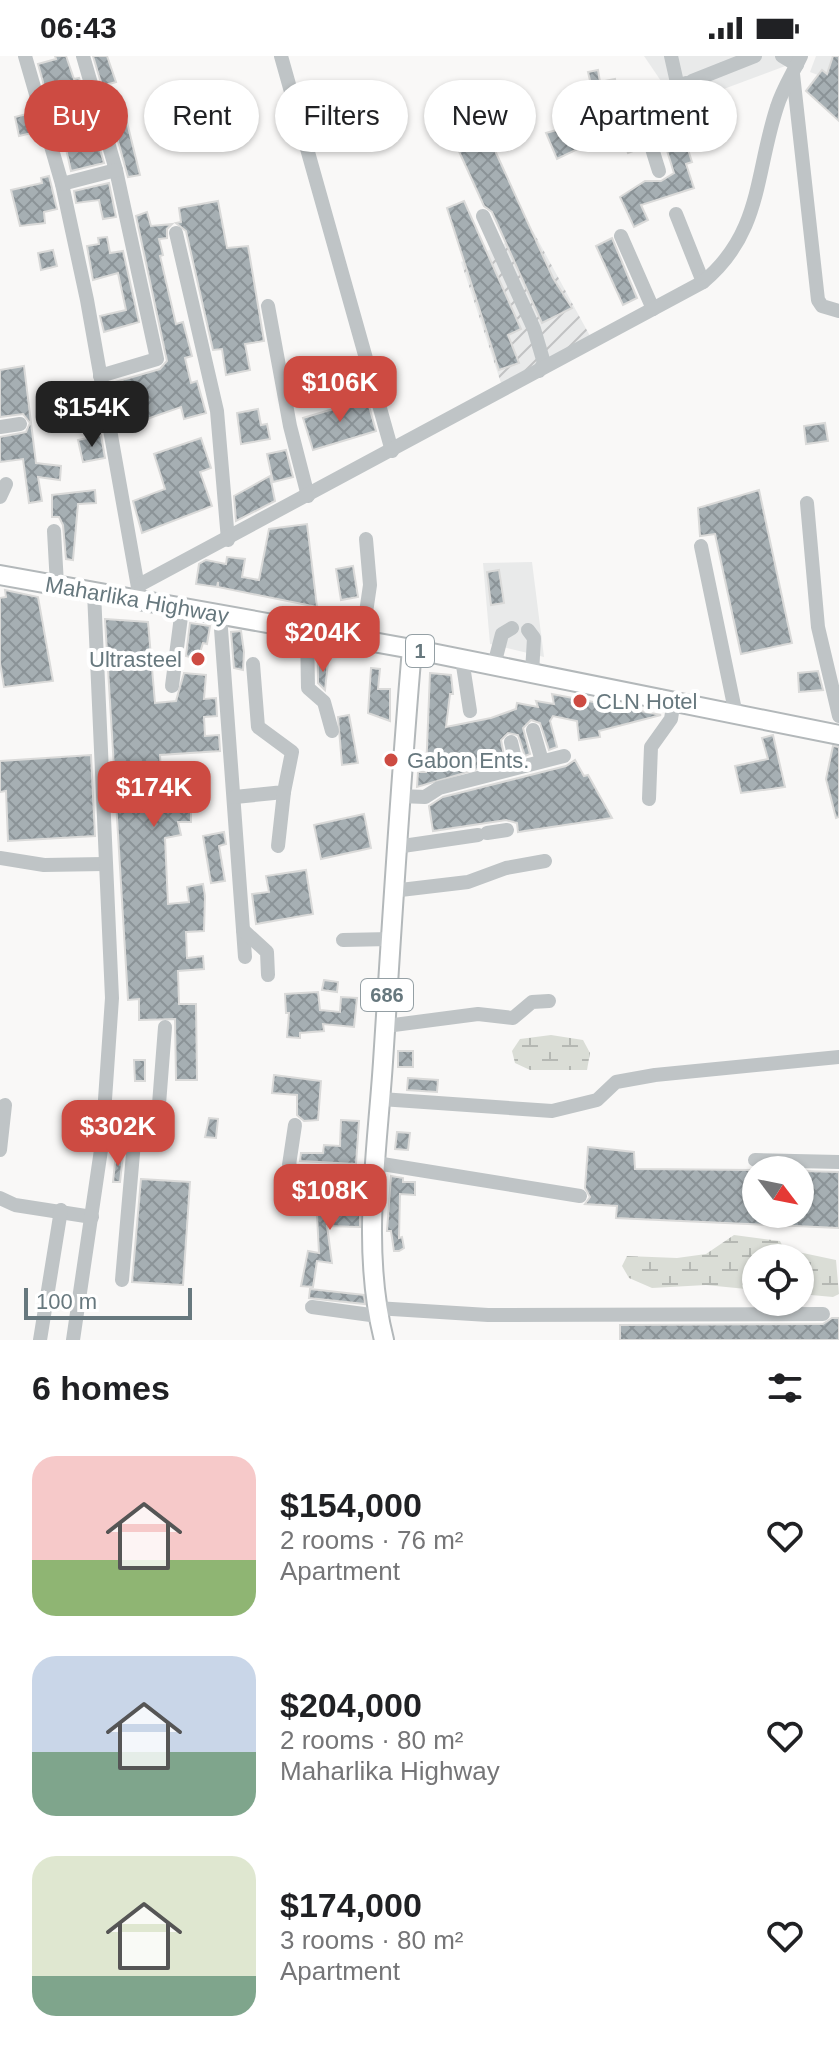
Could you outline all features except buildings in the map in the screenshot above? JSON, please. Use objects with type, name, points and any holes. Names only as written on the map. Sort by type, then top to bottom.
[{"type":"main road","name":"Maharlika Highway","points":[[0,575],[94,592],[140,593],[182,609],[412,649],[839,735]]},
{"type":"main road","name":"686","points":[[384,1340],[377,1312],[371,1231],[392,891],[412,649]]},
{"type":"street","points":[[25,56],[62,184],[140,593],[228,540],[703,282],[733,252],[745,230],[777,106],[797,65]]},
{"type":"street","points":[[83,56],[116,170],[157,359],[100,376]]},
{"type":"street","points":[[281,56],[392,451]]},
{"type":"street","points":[[671,56],[684,80]]},
{"type":"street","points":[[696,80],[755,56]]},
{"type":"street","points":[[782,56],[797,65]]},
{"type":"street","points":[[797,65],[818,300],[822,306],[839,311]]},
{"type":"street","points":[[653,152],[659,171]]},
{"type":"street","points":[[62,184],[116,170]]},
{"type":"street","points":[[676,214],[703,282]]},
{"type":"street","points":[[483,216],[534,329],[544,363],[539,371]]},
{"type":"street","points":[[176,233],[217,411],[228,540]]},
{"type":"street","points":[[621,236],[653,309]]},
{"type":"street","points":[[268,306],[290,426],[308,496]]},
{"type":"street","points":[[0,427],[20,424]]},
{"type":"street","points":[[807,503],[818,627],[839,716]]},
{"type":"street","points":[[54,531],[57,585]]},
{"type":"street","points":[[362,640],[370,585],[366,539]]},
{"type":"street","points":[[701,546],[736,715]]},
{"type":"street","points":[[73,1340],[102,1143],[112,998],[94,592]]},
{"type":"street","points":[[172,686],[182,609]]},
{"type":"street","points":[[220,615],[245,957]]},
{"type":"street","points":[[494,665],[502,634],[520,629],[534,638],[532,673]]},
{"type":"street","points":[[307,630],[308,688],[324,702],[332,731]]},
{"type":"street","points":[[462,659],[470,711]]},
{"type":"street","points":[[253,664],[258,727],[292,752],[278,846]]},
{"type":"street","points":[[649,799],[651,747],[671,719],[674,700]]},
{"type":"street","points":[[533,730],[542,761]]},
{"type":"street","points":[[511,742],[517,767]]},
{"type":"street","points":[[400,796],[425,797],[439,788],[564,756]]},
{"type":"street","points":[[235,797],[284,792]]},
{"type":"street","points":[[396,847],[507,830]]},
{"type":"street","points":[[0,858],[44,865],[104,864]]},
{"type":"street","points":[[392,891],[468,882],[506,868],[545,861]]},
{"type":"street","points":[[243,930],[267,952],[268,975]]},
{"type":"street","points":[[343,940],[390,939]]},
{"type":"street","points":[[386,1026],[478,1014],[513,1018],[532,1002],[549,1001]]},
{"type":"street","points":[[102,1143],[150,1141],[157,1130],[165,1027]]},
{"type":"street","points":[[381,1099],[552,1111],[597,1100],[616,1082],[839,1057]]},
{"type":"street","points":[[0,1150],[5,1105]]},
{"type":"street","points":[[295,1125],[289,1165],[293,1171],[375,1169],[580,1196]]},
{"type":"street","points":[[122,1280],[134,1142]]},
{"type":"street","points":[[814,1161],[839,1162]]},
{"type":"street","points":[[1,1204],[61,1210],[92,1217]]},
{"type":"street","points":[[40,1340],[61,1210]]},
{"type":"street","points":[[312,1307],[488,1315],[823,1314]]},
{"type":"shaded area","points":[[644,56],[792,56],[788,65],[737,84],[737,80],[660,80]]},
{"type":"shaded area","points":[[816,56],[839,56],[839,83],[810,72]]},
{"type":"shaded area","points":[[533,231],[590,336],[501,383],[461,262]]},
{"type":"shaded area","points":[[532,562],[544,657],[490,644],[483,563]]},
{"type":"green space","points":[[551,1035],[583,1040],[590,1053],[587,1070],[530,1070],[515,1063],[512,1051],[520,1039]]},
{"type":"green space","points":[[734,1235],[780,1241],[782,1244],[742,1244],[742,1289],[706,1285],[652,1288],[629,1278],[622,1266],[627,1256],[677,1258],[706,1254]]},
{"type":"green space","points":[[814,1255],[836,1260],[839,1294],[833,1297],[814,1295]]},
{"type":"place","name":"Ultrasteel","points":[[198,659]]},
{"type":"place","name":"CLN Hotel","points":[[580,701]]},
{"type":"place","name":"Gabon Ents.","points":[[391,760]]}]
